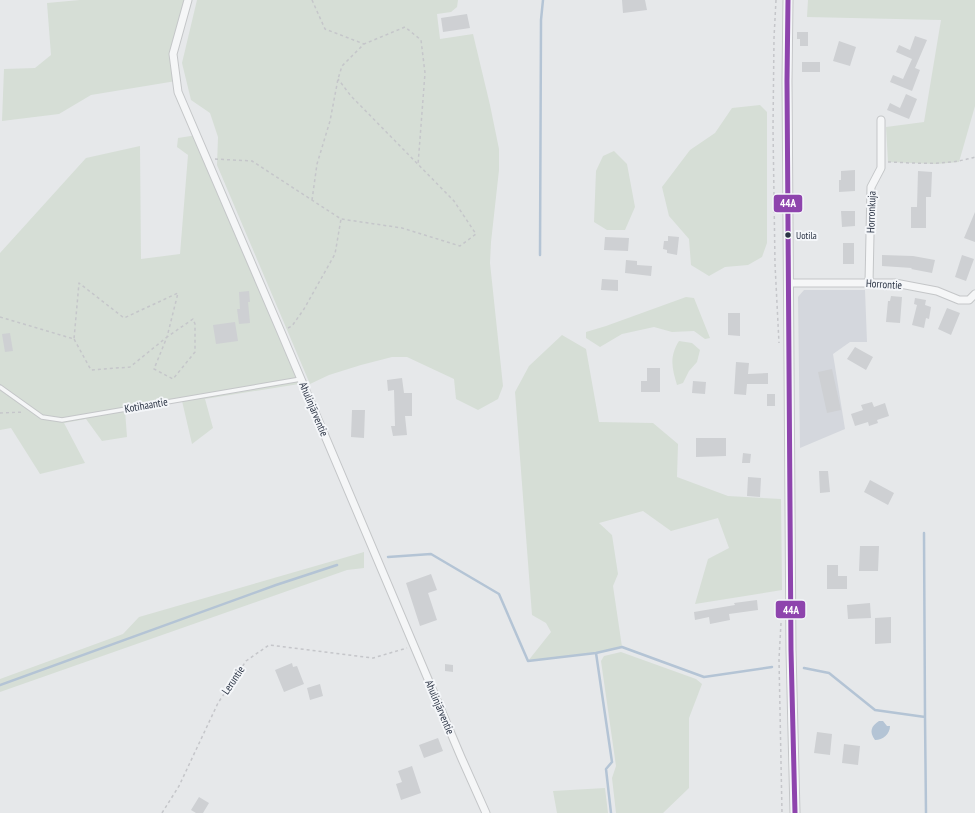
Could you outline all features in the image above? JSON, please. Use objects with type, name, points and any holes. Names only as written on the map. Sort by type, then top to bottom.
[{"type":"street","name":"Ahulinjärventie","points":[[188,0],[174,54],[178,92],[282,332],[486,813]]},
{"type":"street","points":[[788,0],[787,80],[791,644],[795,813]]},
{"type":"street","name":"Horronkuja","points":[[869,283],[871,187],[881,168],[881,120]]},
{"type":"street","name":"Horrontie","points":[[789,283],[895,283],[937,291],[960,300],[969,300],[975,294]]},
{"type":"lane","name":"Kotihaantie","points":[[0,387],[42,417],[62,420],[301,379]]},
{"type":"path","points":[[312,0],[325,30],[364,44]]},
{"type":"path","points":[[776,0],[773,112],[775,264],[779,344]]},
{"type":"path","points":[[312,200],[318,164],[330,121],[342,66],[364,44],[405,27],[421,40],[425,73],[418,165]]},
{"type":"path","points":[[207,158],[252,161],[341,219],[402,228],[460,246],[476,234],[454,201],[351,96],[338,80]]},
{"type":"path","points":[[882,160],[888,162],[936,164],[958,162],[975,157]]},
{"type":"path","points":[[282,332],[292,326],[304,309],[335,254],[341,219]]},
{"type":"path","points":[[74,339],[79,283],[124,318],[178,293],[167,337],[154,369],[173,379],[195,352],[195,324],[193,319],[167,337],[130,367],[91,370],[74,339]]},
{"type":"path","points":[[0,317],[74,339]]},
{"type":"path","points":[[0,414],[34,412]]},
{"type":"path","points":[[781,619],[778,659],[782,813]]},
{"type":"path","name":"Leruntie","points":[[162,813],[179,786],[218,703],[246,661],[269,645],[373,658],[414,646]]},
{"type":"shaded area","points":[[80,0],[188,0],[173,54],[176,81],[91,95],[59,114],[2,121],[4,69],[35,68],[51,55],[47,3]]},
{"type":"shaded area","points":[[197,0],[458,0],[457,7],[451,12],[437,14],[440,39],[473,34],[499,149],[499,170],[490,263],[503,386],[498,399],[478,410],[456,399],[454,379],[407,357],[392,357],[361,365],[329,375],[310,384],[217,165],[218,137],[210,113],[191,100],[182,63]]},
{"type":"shaded area","points":[[808,0],[975,0],[975,106],[959,162],[936,164],[888,162],[886,127],[924,122],[941,20],[807,17]]},
{"type":"shaded area","points":[[760,105],[767,112],[767,243],[762,257],[748,265],[725,267],[709,276],[691,265],[689,239],[669,216],[662,187],[690,150],[715,133],[732,108]]},
{"type":"shaded area","points":[[197,135],[299,384],[205,399],[213,428],[192,444],[182,401],[125,410],[127,437],[102,441],[86,419],[64,423],[85,463],[40,474],[11,428],[0,430],[0,253],[86,158],[140,146],[141,259],[180,254],[188,155],[177,147],[178,138]]},
{"type":"shaded area","points":[[614,151],[627,164],[635,207],[625,230],[607,230],[594,222],[596,171],[603,156]]},
{"type":"shaded area","points":[[804,290],[865,290],[867,342],[850,342],[833,354],[845,429],[800,448],[798,297]]},
{"type":"shaded area","points":[[686,297],[694,298],[710,338],[705,339],[694,331],[672,332],[654,327],[622,334],[600,347],[586,338],[586,332]]},
{"type":"shaded area","points":[[562,335],[586,349],[599,422],[653,423],[678,444],[677,477],[728,496],[781,499],[782,590],[695,604],[708,559],[729,548],[718,518],[671,531],[643,511],[599,523],[612,535],[618,574],[613,586],[622,647],[596,653],[528,661],[551,632],[546,623],[532,615],[515,392],[529,366]]},
{"type":"shaded area","points":[[679,341],[692,343],[700,350],[697,362],[689,371],[683,383],[677,385],[672,363],[674,352]]},
{"type":"shaded area","points":[[364,552],[364,568],[347,570],[0,692],[0,679],[123,634],[139,617]]},
{"type":"shaded area","points":[[621,652],[696,679],[702,684],[689,718],[689,788],[663,813],[616,813],[612,778],[616,766],[601,661],[604,656]]},
{"type":"shaded area","points":[[605,788],[608,813],[557,813],[553,791]]},
{"type":"water","points":[[879,721],[883,721],[887,726],[890,726],[890,729],[886,736],[875,740],[872,734],[872,729]]},
{"type":"building","points":[[622,0],[645,0],[647,10],[623,13]]},
{"type":"building","points":[[467,14],[470,28],[443,32],[441,18]]},
{"type":"building","points":[[797,32],[808,32],[808,46],[800,46],[800,39],[797,39]]},
{"type":"building","points":[[915,36],[927,40],[915,68],[920,70],[912,91],[890,82],[893,75],[903,79],[912,59],[896,52],[899,45],[910,50]]},
{"type":"building","points":[[839,41],[856,47],[850,66],[833,61]]},
{"type":"building","points":[[802,62],[820,62],[820,72],[802,72]]},
{"type":"building","points":[[906,94],[917,99],[909,119],[887,110],[890,103],[900,108]]},
{"type":"building","points":[[855,170],[855,191],[839,192],[841,171]]},
{"type":"building","points":[[918,171],[932,172],[931,197],[926,197],[926,228],[911,228],[911,207],[917,207]]},
{"type":"building","points":[[841,211],[855,211],[855,226],[842,227]]},
{"type":"building","points":[[975,212],[975,242],[964,238]]},
{"type":"building","points":[[668,236],[679,237],[677,255],[667,253],[667,250],[663,249],[664,241],[668,241]]},
{"type":"building","points":[[605,237],[629,238],[628,251],[604,250]]},
{"type":"building","points":[[843,243],[854,243],[854,264],[843,264]]},
{"type":"building","points":[[882,255],[913,256],[935,260],[932,273],[911,269],[912,268],[882,266]]},
{"type":"building","points":[[962,255],[974,259],[966,281],[955,277]]},
{"type":"building","points":[[626,260],[637,261],[637,265],[652,266],[651,276],[625,273]]},
{"type":"building","points":[[602,279],[618,280],[618,291],[601,290]]},
{"type":"building","points":[[249,291],[250,302],[248,302],[250,323],[239,324],[237,309],[240,309],[239,292]]},
{"type":"building","points":[[891,296],[902,297],[900,323],[886,322],[888,301],[890,301]]},
{"type":"building","points":[[915,298],[926,300],[925,305],[931,307],[929,319],[926,318],[924,328],[912,325],[917,305],[914,304]]},
{"type":"building","points":[[947,308],[960,313],[951,335],[938,329]]},
{"type":"building","points":[[728,313],[740,313],[740,336],[728,335]]},
{"type":"building","points":[[235,322],[238,341],[216,344],[213,325]]},
{"type":"building","points":[[10,333],[13,351],[5,352],[2,334]]},
{"type":"building","points":[[855,347],[873,357],[866,370],[847,359]]},
{"type":"building","points":[[736,362],[749,363],[748,374],[768,373],[768,384],[747,384],[746,395],[734,394]]},
{"type":"building","points":[[647,368],[660,368],[660,392],[641,392],[641,381],[647,381]]},
{"type":"building","points":[[832,369],[841,410],[827,413],[818,372]]},
{"type":"building","points":[[402,378],[404,393],[412,393],[412,416],[405,416],[407,435],[393,436],[391,426],[395,426],[394,390],[388,391],[387,380]]},
{"type":"building","points":[[693,381],[706,382],[705,394],[692,393]]},
{"type":"building","points":[[767,394],[775,394],[775,406],[767,406]]},
{"type":"building","points":[[872,402],[874,407],[885,403],[889,416],[877,420],[878,423],[869,426],[868,422],[855,426],[851,414],[863,410],[861,405]]},
{"type":"building","points":[[352,410],[365,410],[364,438],[351,437]]},
{"type":"building","points":[[696,438],[726,438],[726,456],[696,457]]},
{"type":"building","points":[[743,453],[751,454],[750,463],[742,463]]},
{"type":"building","points":[[819,471],[828,471],[830,492],[820,493]]},
{"type":"building","points":[[748,477],[761,478],[760,497],[747,496]]},
{"type":"building","points":[[870,480],[894,493],[888,505],[864,492]]},
{"type":"building","points":[[860,546],[879,546],[878,571],[859,571]]},
{"type":"building","points":[[827,565],[838,565],[838,576],[847,576],[847,589],[827,589]]},
{"type":"building","points":[[431,574],[437,590],[428,593],[437,620],[420,626],[406,583]]},
{"type":"building","points":[[757,600],[758,610],[729,614],[730,620],[710,624],[709,617],[695,620],[694,612],[735,605],[734,603]]},
{"type":"building","points":[[870,603],[871,618],[848,619],[847,605]]},
{"type":"building","points":[[891,617],[891,643],[875,644],[875,618]]},
{"type":"building","points":[[292,663],[293,667],[297,666],[304,684],[284,692],[275,670]]},
{"type":"building","points":[[445,664],[453,665],[453,672],[445,671]]},
{"type":"building","points":[[320,684],[323,696],[310,700],[307,688]]},
{"type":"building","points":[[817,732],[832,734],[830,755],[814,753]]},
{"type":"building","points":[[438,738],[443,751],[424,758],[419,745]]},
{"type":"building","points":[[844,744],[860,746],[858,765],[842,763]]},
{"type":"building","points":[[412,766],[421,793],[401,800],[396,784],[402,782],[398,771]]},
{"type":"building","points":[[199,797],[209,803],[203,813],[196,813],[191,810]]},
{"type":"waterway","points":[[540,255],[541,20],[543,0]]},
{"type":"waterway","points":[[924,533],[925,717]]},
{"type":"waterway","points":[[388,557],[431,554],[499,594],[528,661],[596,653],[612,762],[606,769],[611,813]]},
{"type":"waterway","points":[[0,685],[276,585],[337,565]]},
{"type":"waterway","points":[[596,653],[622,647],[704,677],[772,667]]},
{"type":"waterway","points":[[804,668],[829,673],[875,710],[925,717],[926,813]]},
{"type":"transit line","name":"44A","points":[[788,0],[787,81],[791,650],[795,813]]},
{"type":"place","name":"Uotila","points":[[788,235]]}]
